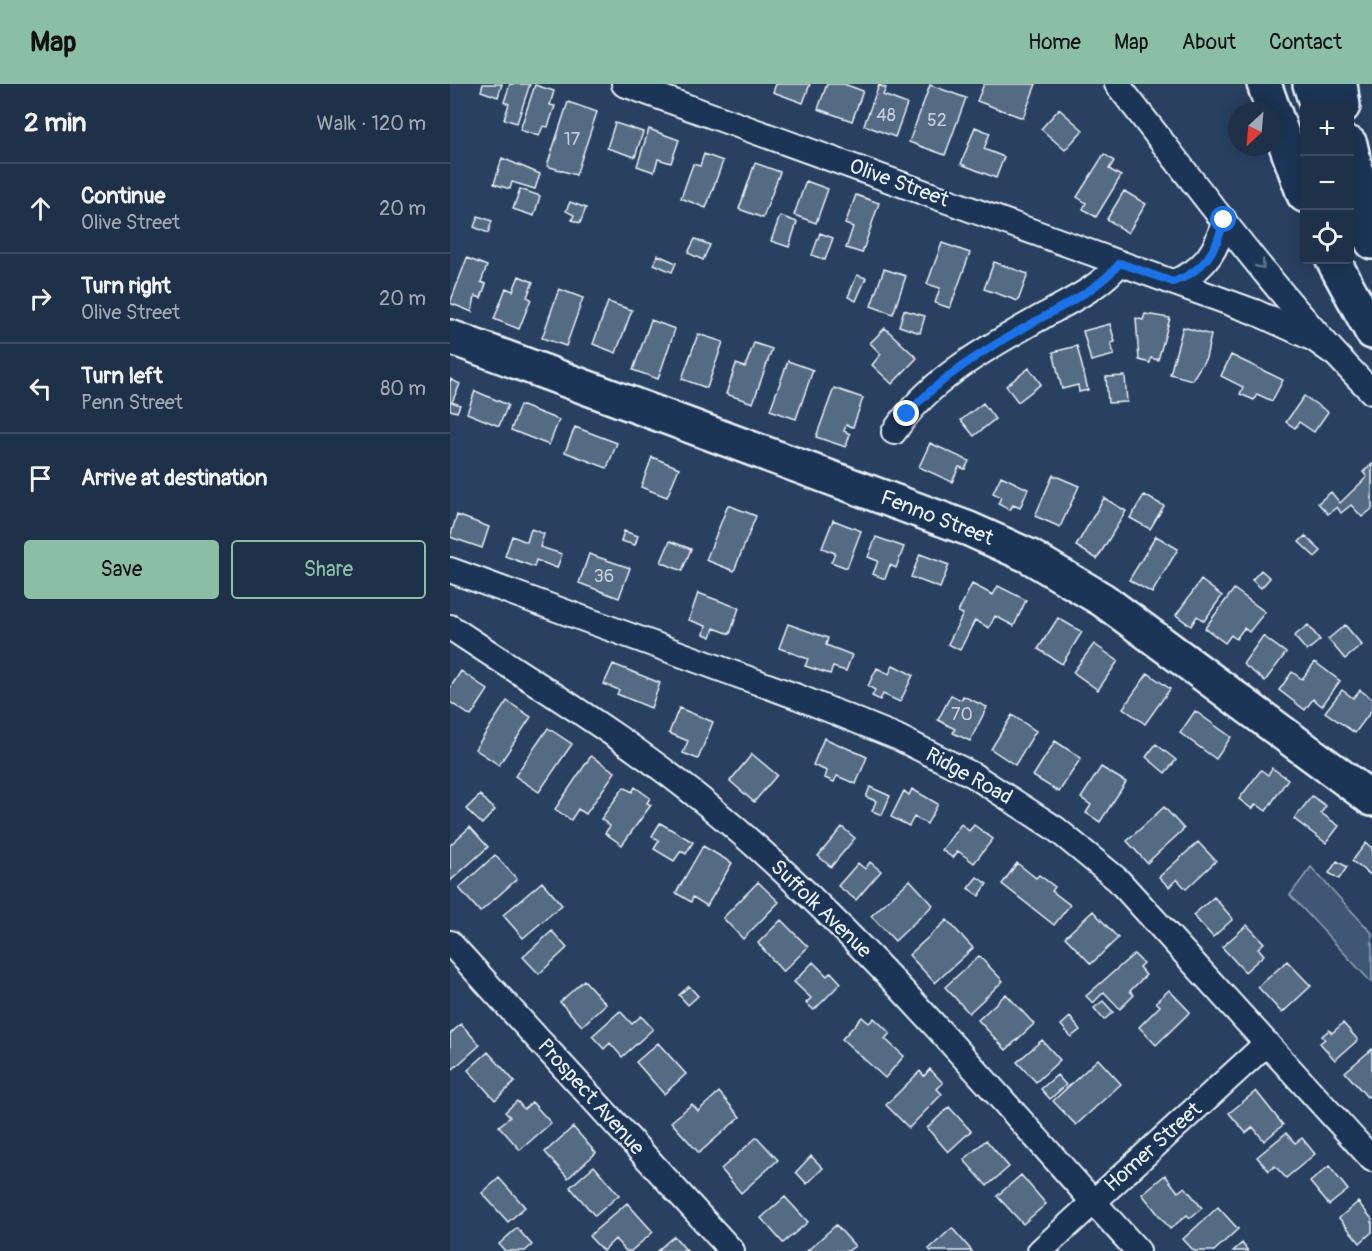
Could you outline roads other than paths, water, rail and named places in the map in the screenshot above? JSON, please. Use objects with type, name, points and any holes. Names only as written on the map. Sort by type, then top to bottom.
[{"type":"main road","points":[[1264,84],[1300,181]]},
{"type":"main road","points":[[1310,84],[1316,102]]},
{"type":"main road","points":[[1340,84],[1342,102]]},
{"type":"main road","points":[[1353,156],[1372,243]]},
{"type":"main road","points":[[1354,202],[1372,243]]},
{"type":"main road","points":[[1336,264],[1372,332]]},
{"type":"main road","name":"Fenno Street","points":[[450,337],[969,529],[1029,556],[1103,600],[1372,799]]},
{"type":"street","points":[[1117,84],[1224,220],[1335,354],[1372,392]]},
{"type":"street","name":"Olive Street","points":[[639,87],[1255,312],[1314,339],[1335,354]]},
{"type":"street","points":[[1173,282],[1191,273],[1207,260],[1220,238],[1224,220]]},
{"type":"street","points":[[894,432],[917,403],[951,373],[994,344],[1087,292],[1120,263]]},
{"type":"street","name":"Ridge Road","points":[[450,570],[798,697],[897,737],[973,774],[1056,829],[1118,880],[1372,1159]]},
{"type":"street","name":"Suffolk Avenue","points":[[450,627],[612,735],[698,797],[788,875],[859,943],[1138,1251]]},
{"type":"street","name":"Prospect Avenue","points":[[450,943],[732,1251]]},
{"type":"street","name":"Homer Street","points":[[1040,1251],[1267,1043]]}]
